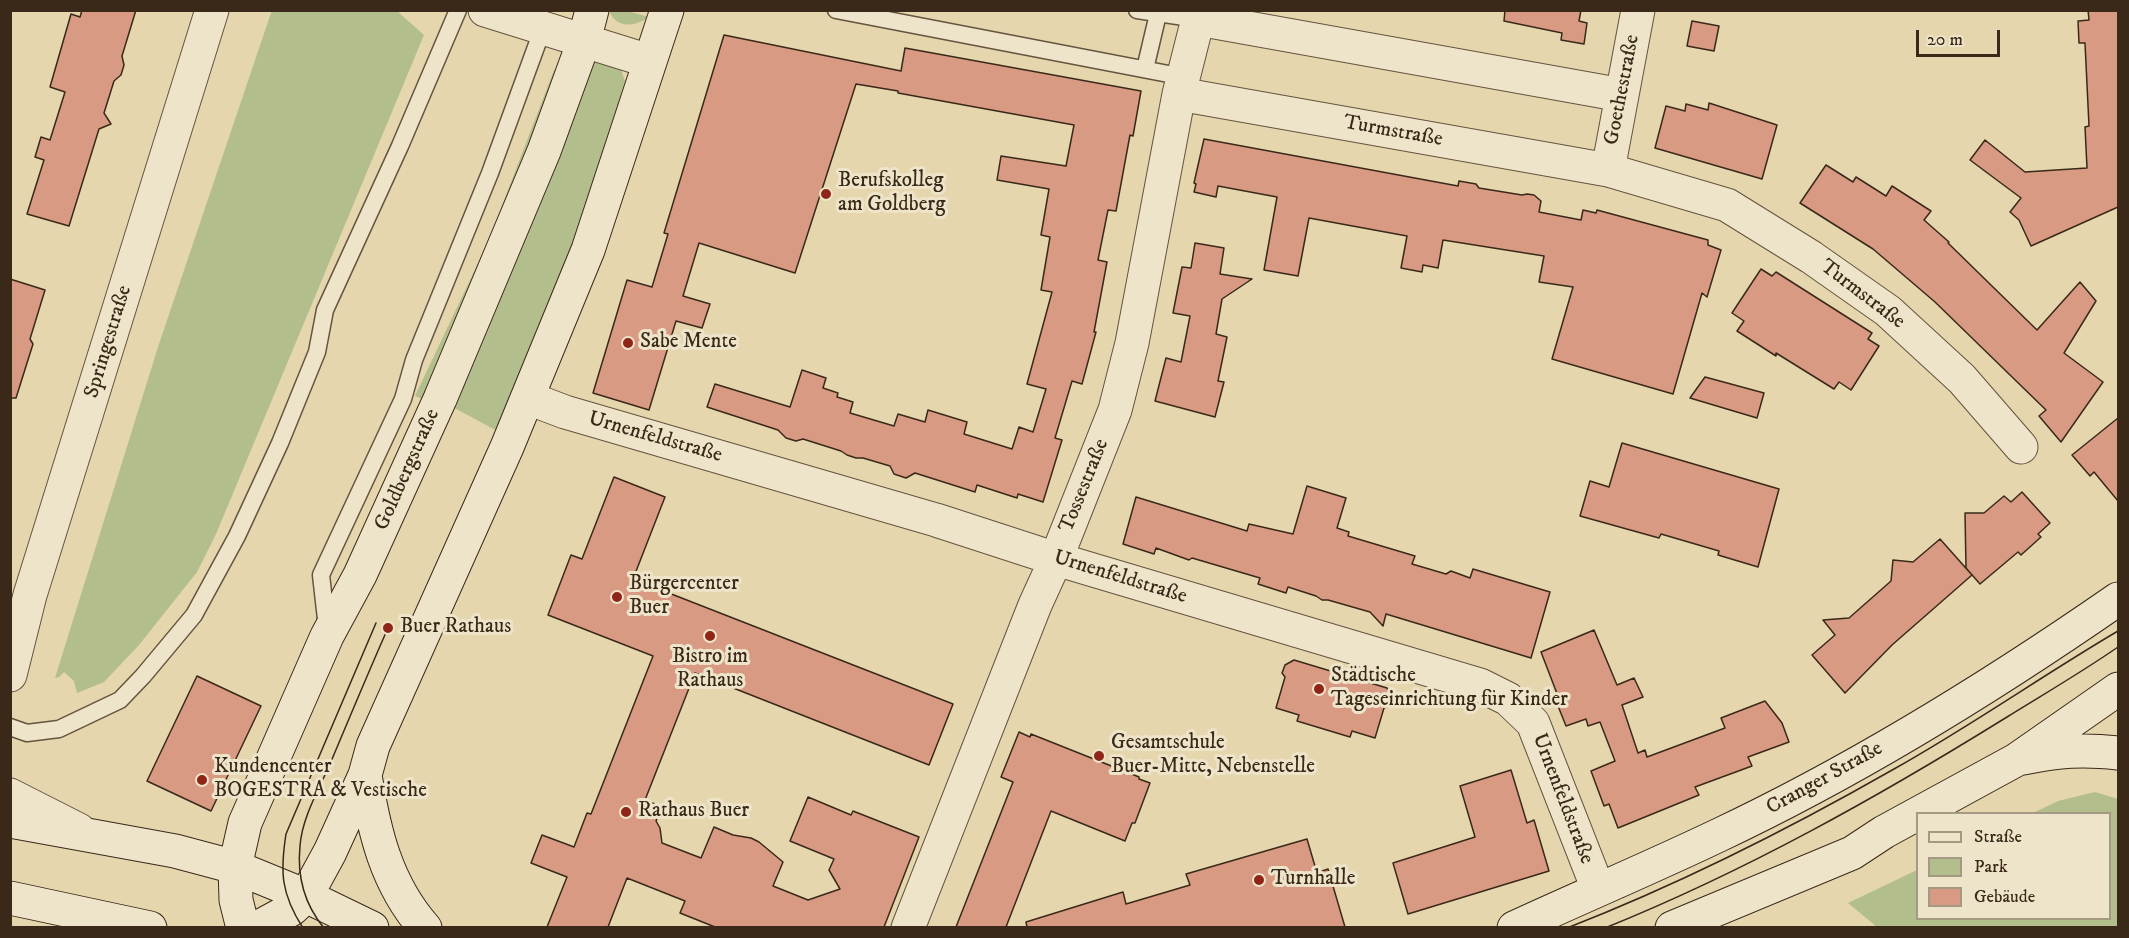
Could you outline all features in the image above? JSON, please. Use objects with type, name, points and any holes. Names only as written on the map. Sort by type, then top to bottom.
[{"type":"street","name":"Springestraße","points":[[10,675],[20,593],[212,10]]},
{"type":"street","points":[[485,10],[543,28],[588,26],[649,61]]},
{"type":"street","points":[[257,927],[292,909],[306,896],[323,867],[365,775],[373,746],[528,398],[588,250],[667,10]]},
{"type":"street","name":"Goethestraße","points":[[1608,170],[1638,10]]},
{"type":"street","points":[[1182,85],[1198,19],[1622,95]]},
{"type":"street","name":"Goldbergstraße","points":[[243,927],[236,900],[235,867],[245,823],[327,636],[360,574],[434,414],[530,185],[588,26]]},
{"type":"street","name":"Turmstraße","points":[[1182,85],[1608,170],[1726,205],[1811,257],[1888,311],[1962,379],[2021,447]]},
{"type":"street","name":"Tossestraße","points":[[908,927],[1115,410],[1132,344],[1182,85]]},
{"type":"street","name":"Urnenfeldstraße","points":[[528,398],[565,412],[936,520],[1056,560],[1480,685],[1508,699],[1533,723],[1598,890]]},
{"type":"street","name":"Cranger Straße","points":[[1514,927],[1718,836],[1824,782],[2025,663],[2118,599]]},
{"type":"street","points":[[1920,812],[2016,759],[2118,689]]},
{"type":"street","points":[[2016,759],[2060,751],[2089,750],[2118,753]]},
{"type":"street","points":[[365,775],[376,837],[392,878],[413,914],[425,927]]},
{"type":"street","points":[[10,795],[89,836]]},
{"type":"street","points":[[1672,927],[1852,853],[1916,814]]},
{"type":"street","points":[[10,821],[175,851],[235,867],[306,896],[372,927]]},
{"type":"street","points":[[10,898],[150,927]]},
{"type":"lane","points":[[10,727],[27,733],[59,729],[120,700],[194,615],[237,536],[280,443],[317,352],[325,310],[386,177],[458,10]]},
{"type":"lane","points":[[836,10],[1145,69],[1182,85]]},
{"type":"lane","points":[[1137,10],[1198,19]]},
{"type":"lane","points":[[1145,69],[1158,14]]},
{"type":"lane","points":[[327,636],[321,575],[403,399],[414,360],[490,173],[543,28]]},
{"type":"green space","points":[[272,10],[397,11],[424,35],[216,534],[197,572],[139,645],[104,682],[77,693],[74,681],[64,672],[55,678],[158,347]]},
{"type":"green space","points":[[609,11],[627,11],[649,17],[638,23],[626,24],[617,21]]},
{"type":"green space","points":[[600,58],[620,67],[625,81],[572,261],[501,433],[449,405],[589,66]]},
{"type":"green space","points":[[561,65],[427,401],[415,396],[488,242],[554,70]]},
{"type":"green space","points":[[2095,792],[2118,799],[2118,927],[1877,927],[1848,903],[1916,870],[1916,920],[2111,920],[2111,812],[2035,812],[2058,801]]},
{"type":"building","points":[[82,10],[136,10],[122,56],[124,65],[121,75],[114,81],[104,113],[111,124],[99,129],[69,226],[27,214],[44,160],[35,157],[41,137],[50,140],[65,92],[50,87],[71,14],[80,17]]},
{"type":"building","points":[[1505,10],[1581,10],[1579,21],[1587,23],[1584,44],[1561,40],[1562,33],[1504,21]]},
{"type":"building","points":[[2088,10],[2118,10],[2118,207],[2031,246],[2019,220],[2010,212],[2021,198],[1970,160],[1985,140],[2025,172],[2087,168],[2085,127],[2089,126],[2085,43],[2079,43],[2078,21],[2089,20]]},
{"type":"building","points":[[1692,21],[1719,26],[1714,51],[1687,46]]},
{"type":"building","points":[[724,35],[901,71],[905,48],[1141,91],[1116,211],[1108,210],[1098,260],[1107,262],[1094,332],[1096,332],[1082,384],[1072,381],[1055,438],[1062,440],[1043,502],[1018,494],[1017,498],[977,485],[975,492],[915,473],[906,478],[894,474],[890,466],[856,458],[803,439],[796,441],[786,438],[778,430],[707,407],[715,384],[790,407],[802,370],[826,378],[823,388],[838,393],[837,397],[853,402],[850,413],[894,426],[898,414],[925,422],[928,410],[967,422],[964,434],[1012,449],[1019,427],[1033,432],[1046,389],[1027,384],[1052,292],[1041,290],[1050,237],[1041,235],[1049,189],[997,180],[1001,156],[1066,166],[1074,125],[856,84],[795,273],[699,243],[683,296],[710,304],[702,328],[676,321],[649,410],[593,393],[627,280],[652,287],[668,234],[664,233]]},
{"type":"building","points":[[1709,103],[1777,125],[1762,179],[1655,148],[1666,106],[1685,111],[1686,104],[1708,110]]},
{"type":"building","points":[[1204,139],[1458,186],[1459,181],[1476,184],[1479,188],[1534,195],[1541,201],[1539,212],[1581,220],[1583,210],[1596,213],[1597,210],[1708,240],[1708,245],[1721,250],[1707,297],[1702,293],[1673,394],[1552,359],[1573,287],[1539,282],[1544,256],[1443,240],[1438,268],[1423,265],[1422,272],[1401,268],[1407,236],[1309,218],[1298,276],[1264,270],[1277,197],[1218,186],[1216,197],[1194,192]]},
{"type":"building","points":[[1826,165],[1853,182],[1856,177],[1886,196],[1892,186],[1931,211],[1924,220],[2037,330],[2080,282],[2096,301],[2064,353],[2103,382],[2061,442],[2039,416],[2046,410],[1935,302],[1873,249],[1800,203]]},
{"type":"building","points":[[1195,243],[1224,248],[1220,274],[1252,279],[1222,299],[1216,334],[1227,337],[1218,381],[1224,382],[1215,417],[1155,401],[1166,358],[1181,362],[1190,316],[1173,313],[1182,267],[1191,268]]},
{"type":"building","points":[[1761,269],[1772,276],[1776,272],[1872,333],[1868,339],[1879,346],[1851,390],[1839,382],[1834,389],[1737,331],[1744,321],[1732,313]]},
{"type":"building","points":[[10,279],[45,290],[30,339],[33,344],[16,398],[10,398]]},
{"type":"building","points":[[1705,377],[1764,393],[1757,418],[1690,398]]},
{"type":"building","points":[[2118,418],[2118,501],[2094,472],[2090,476],[2072,455]]},
{"type":"building","points":[[1622,443],[1779,489],[1758,567],[1718,555],[1719,551],[1661,534],[1659,538],[1580,516],[1590,481],[1609,487]]},
{"type":"building","points":[[614,477],[665,497],[633,579],[953,704],[929,765],[695,673],[645,800],[662,807],[656,821],[660,828],[662,843],[701,858],[714,827],[733,835],[751,838],[783,862],[773,886],[808,900],[840,889],[829,870],[834,859],[790,841],[808,797],[851,815],[853,811],[919,837],[884,927],[715,927],[680,913],[685,901],[627,878],[608,927],[547,927],[567,877],[531,863],[542,835],[574,847],[587,813],[591,814],[653,656],[548,615],[571,555],[582,559]]},
{"type":"building","points":[[1307,486],[1346,498],[1337,528],[1349,532],[1348,536],[1415,556],[1412,564],[1446,574],[1451,571],[1470,578],[1473,569],[1550,592],[1531,658],[1386,614],[1383,626],[1370,612],[1322,600],[1288,587],[1286,593],[1258,584],[1260,578],[1192,558],[1189,560],[1156,548],[1154,554],[1123,544],[1136,497],[1247,531],[1249,524],[1293,534]]},
{"type":"building","points":[[2022,492],[2050,523],[2038,534],[2041,537],[2021,555],[2018,552],[1980,584],[1966,568],[1965,513],[1984,513],[2004,496],[2011,502]]},
{"type":"building","points":[[1940,539],[1972,575],[1892,645],[1845,693],[1812,655],[1835,635],[1823,620],[1849,618],[1891,581],[1893,560],[1913,562]]},
{"type":"building","points":[[1594,630],[1617,685],[1634,678],[1643,697],[1622,705],[1638,753],[1645,750],[1647,757],[1725,728],[1721,718],[1765,701],[1782,723],[1789,742],[1748,757],[1752,766],[1695,787],[1699,795],[1618,828],[1609,804],[1604,806],[1591,771],[1615,761],[1600,722],[1588,726],[1586,719],[1566,726],[1558,706],[1561,704],[1541,652]]},
{"type":"building","points":[[1294,660],[1387,688],[1391,697],[1388,706],[1384,708],[1375,738],[1352,731],[1350,737],[1297,721],[1299,715],[1276,708],[1285,677],[1282,673],[1285,665]]},
{"type":"building","points":[[197,676],[261,706],[211,811],[147,781]]},
{"type":"building","points":[[1019,732],[1030,737],[1031,734],[1150,783],[1135,823],[1132,823],[1125,841],[1051,811],[1006,927],[956,927],[1013,782],[1001,777]]},
{"type":"building","points":[[1511,770],[1527,823],[1534,820],[1549,871],[1408,914],[1393,863],[1475,837],[1460,786]]},
{"type":"building","name":"Turnhalle","points":[[1307,839],[1317,873],[1328,869],[1345,927],[1027,927],[1026,922],[1123,892],[1126,904],[1190,885],[1186,874]]},
{"type":"tram line","points":[[303,928],[290,904],[284,882],[283,860],[286,834],[376,623]]},
{"type":"tram line","points":[[324,928],[307,900],[301,879],[299,857],[301,835],[312,804],[388,628]]},
{"type":"tram line","points":[[1567,928],[1692,874],[1814,813],[1923,753],[2118,631]]},
{"type":"tram line","points":[[1605,928],[1709,882],[1860,804],[1958,747],[2118,647]]},
{"type":"place","name":"Berufskolleg am Goldberg","points":[[826,194]]},
{"type":"place","name":"Sabe Mente","points":[[628,343]]},
{"type":"place","name":"Bürgercenter Buer","points":[[617,597]]},
{"type":"place","name":"Buer Rathaus","points":[[388,628]]},
{"type":"place","name":"Bistro im Rathaus","points":[[710,636]]},
{"type":"place","name":"Städtische Tageseinrichtung für Kinder","points":[[1319,689]]},
{"type":"place","name":"Gesamtschule Buer-Mitte, Nebenstelle","points":[[1099,756]]},
{"type":"place","name":"Kundencenter BOGESTRA & Vestische","points":[[202,780]]},
{"type":"place","name":"Rathaus Buer","points":[[626,812]]},
{"type":"place","name":"Turnhalle","points":[[1259,880]]}]
